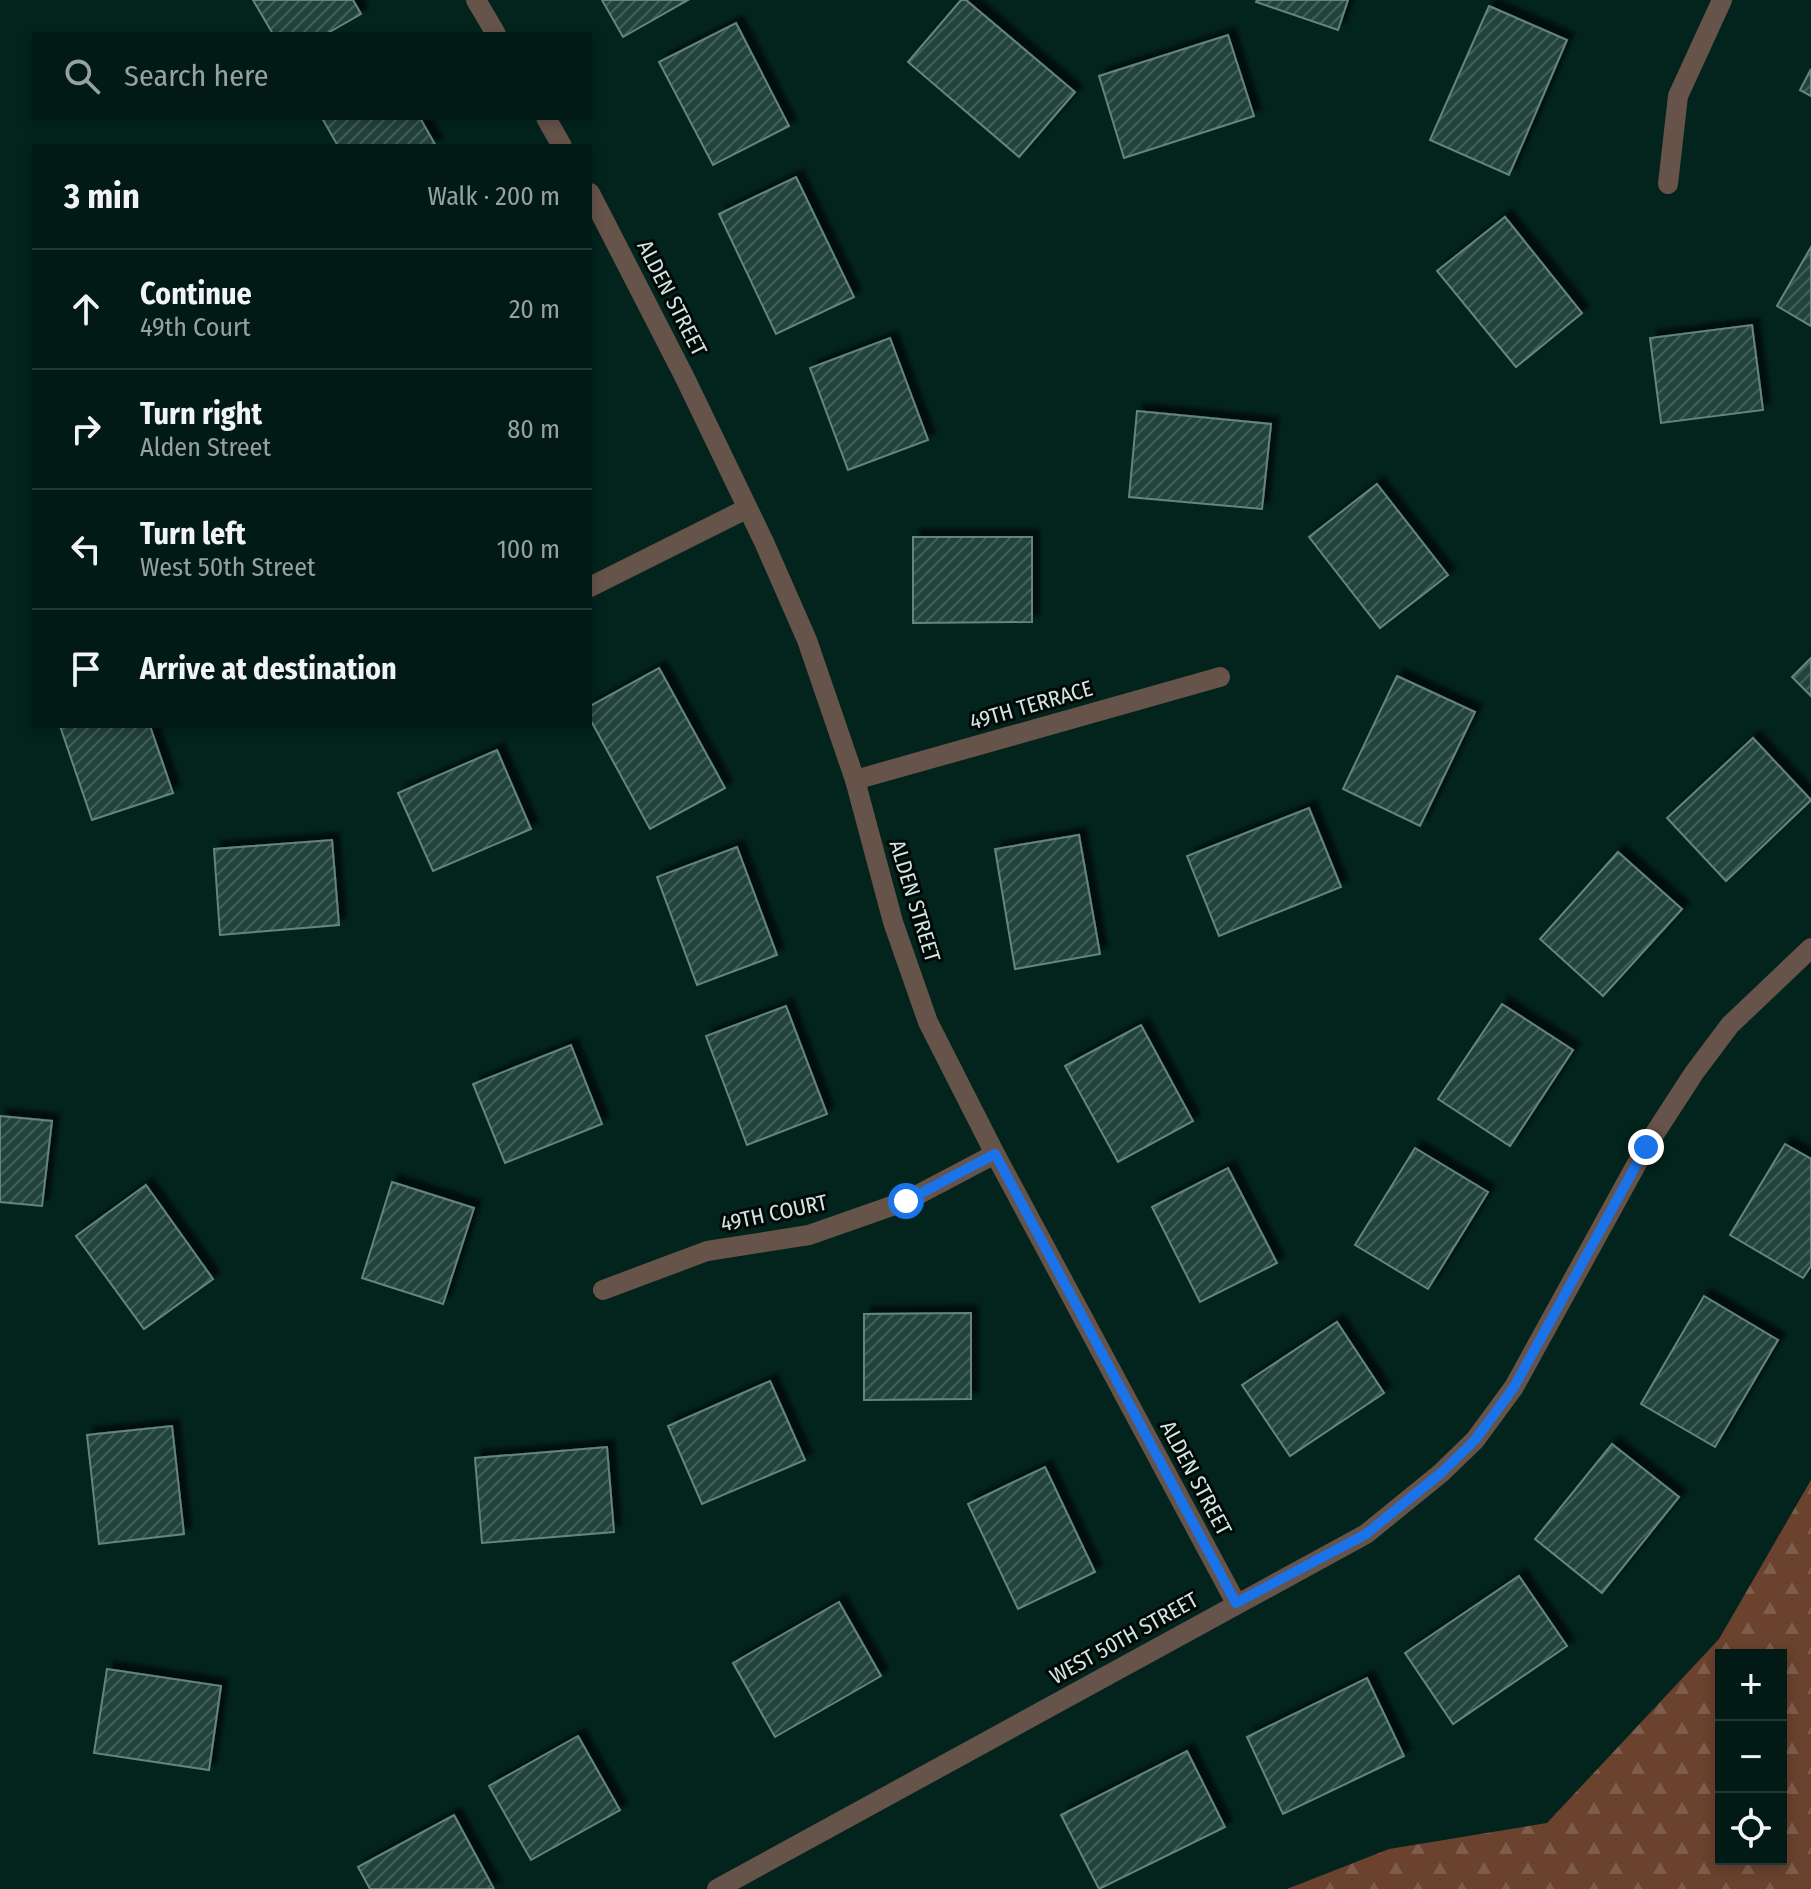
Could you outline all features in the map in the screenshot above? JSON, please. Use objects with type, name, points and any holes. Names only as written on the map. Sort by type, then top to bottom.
[{"type":"street","points":[[476,0],[495,32]]},
{"type":"street","points":[[1668,184],[1678,96],[1722,0]]},
{"type":"street","points":[[547,120],[561,144]]},
{"type":"street","name":"ALDEN STREET","points":[[592,197],[678,363],[807,640],[855,780],[893,922],[928,1022],[995,1154],[1236,1603]]},
{"type":"street","points":[[592,586],[746,509]]},
{"type":"street","name":"49TH TERRACE","points":[[855,780],[1220,677]]},
{"type":"street","name":"WEST 50TH STREET","points":[[717,1889],[1366,1534],[1441,1473],[1475,1440],[1514,1387],[1646,1147],[1694,1073],[1730,1025],[1811,948]]},
{"type":"street","name":"49TH COURT","points":[[603,1290],[707,1251],[809,1235],[906,1201],[995,1154]]},
{"type":"green space","points":[[1811,1480],[1811,1889],[1287,1889],[1389,1849],[1547,1823],[1719,1639]]},
{"type":"building","points":[[253,0],[353,0],[361,14],[330,32],[272,32]]},
{"type":"building","points":[[602,0],[688,0],[623,37]]},
{"type":"building","points":[[961,0],[966,0],[1075,92],[1019,157],[908,62]]},
{"type":"building","points":[[1257,0],[1348,0],[1338,30]]},
{"type":"building","points":[[1489,6],[1567,40],[1509,175],[1430,140]]},
{"type":"building","points":[[736,23],[789,126],[713,165],[659,62]]},
{"type":"building","points":[[1228,35],[1254,116],[1124,158],[1099,76]]},
{"type":"building","points":[[1811,69],[1811,96],[1800,90]]},
{"type":"building","points":[[323,120],[421,120],[435,144],[337,144]]},
{"type":"building","points":[[796,177],[854,297],[776,334],[719,214]]},
{"type":"building","points":[[1505,217],[1582,313],[1516,367],[1437,271]]},
{"type":"building","points":[[1811,247],[1811,326],[1777,306]]},
{"type":"building","points":[[1752,325],[1763,410],[1661,423],[1650,338]]},
{"type":"building","points":[[890,338],[928,440],[848,470],[810,368]]},
{"type":"building","points":[[1137,411],[1271,424],[1262,509],[1129,497]]},
{"type":"building","points":[[1377,484],[1448,575],[1380,628],[1309,537]]},
{"type":"building","points":[[913,537],[1032,537],[1032,622],[913,623]]},
{"type":"building","points":[[1811,658],[1811,696],[1792,677]]},
{"type":"building","points":[[659,668],[725,788],[650,829],[592,723],[592,705]]},
{"type":"building","points":[[1397,676],[1475,712],[1420,826],[1343,789]]},
{"type":"building","points":[[61,728],[151,728],[173,793],[92,820]]},
{"type":"building","points":[[1753,738],[1811,800],[1726,881],[1667,818]]},
{"type":"building","points":[[497,750],[531,829],[433,871],[398,793]]},
{"type":"building","points":[[1309,808],[1341,887],[1219,936],[1187,856]]},
{"type":"building","points":[[1079,835],[1100,954],[1015,969],[995,849]]},
{"type":"building","points":[[332,840],[339,925],[220,935],[214,849]]},
{"type":"building","points":[[737,847],[777,955],[697,985],[657,877]]},
{"type":"building","points":[[1618,852],[1682,909],[1603,996],[1540,939]]},
{"type":"building","points":[[1502,1004],[1573,1050],[1510,1146],[1438,1099]]},
{"type":"building","points":[[786,1006],[827,1114],[747,1145],[706,1036]]},
{"type":"building","points":[[1141,1025],[1193,1121],[1118,1162],[1065,1066]]},
{"type":"building","points":[[571,1045],[602,1124],[505,1163],[473,1084]]},
{"type":"building","points":[[0,1116],[52,1121],[42,1206],[0,1202]]},
{"type":"building","points":[[1785,1144],[1811,1159],[1811,1266],[1803,1278],[1730,1235]]},
{"type":"building","points":[[1415,1148],[1488,1192],[1428,1289],[1355,1245]]},
{"type":"building","points":[[1228,1168],[1277,1263],[1200,1302],[1152,1207]]},
{"type":"building","points":[[392,1182],[474,1208],[443,1304],[362,1278]]},
{"type":"building","points":[[146,1185],[213,1279],[144,1329],[76,1236]]},
{"type":"building","points":[[1704,1296],[1778,1340],[1715,1447],[1641,1404]]},
{"type":"building","points":[[971,1313],[971,1399],[864,1400],[864,1314]]},
{"type":"building","points":[[1337,1322],[1384,1393],[1290,1456],[1242,1385]]},
{"type":"building","points":[[770,1381],[805,1460],[702,1504],[668,1426]]},
{"type":"building","points":[[172,1426],[184,1534],[99,1544],[87,1435]]},
{"type":"building","points":[[1612,1444],[1679,1497],[1602,1593],[1535,1539]]},
{"type":"building","points":[[607,1447],[614,1532],[482,1543],[475,1458]]},
{"type":"building","points":[[1045,1467],[1095,1572],[1018,1609],[968,1504]]},
{"type":"building","points":[[1519,1576],[1567,1646],[1453,1724],[1405,1653]]},
{"type":"building","points":[[839,1602],[881,1676],[775,1737],[733,1663]]},
{"type":"building","points":[[107,1669],[221,1686],[209,1770],[94,1753]]},
{"type":"building","points":[[1367,1678],[1404,1756],[1283,1814],[1247,1737]]},
{"type":"building","points":[[578,1736],[620,1810],[531,1860],[489,1786]]},
{"type":"building","points":[[1187,1751],[1225,1827],[1099,1889],[1061,1815]]},
{"type":"building","points":[[454,1815],[494,1889],[370,1889],[358,1867]]},
{"type":"route","points":[[906,1201],[995,1154],[1236,1603],[1366,1534],[1397,1511],[1475,1440],[1514,1387],[1646,1147]]}]
